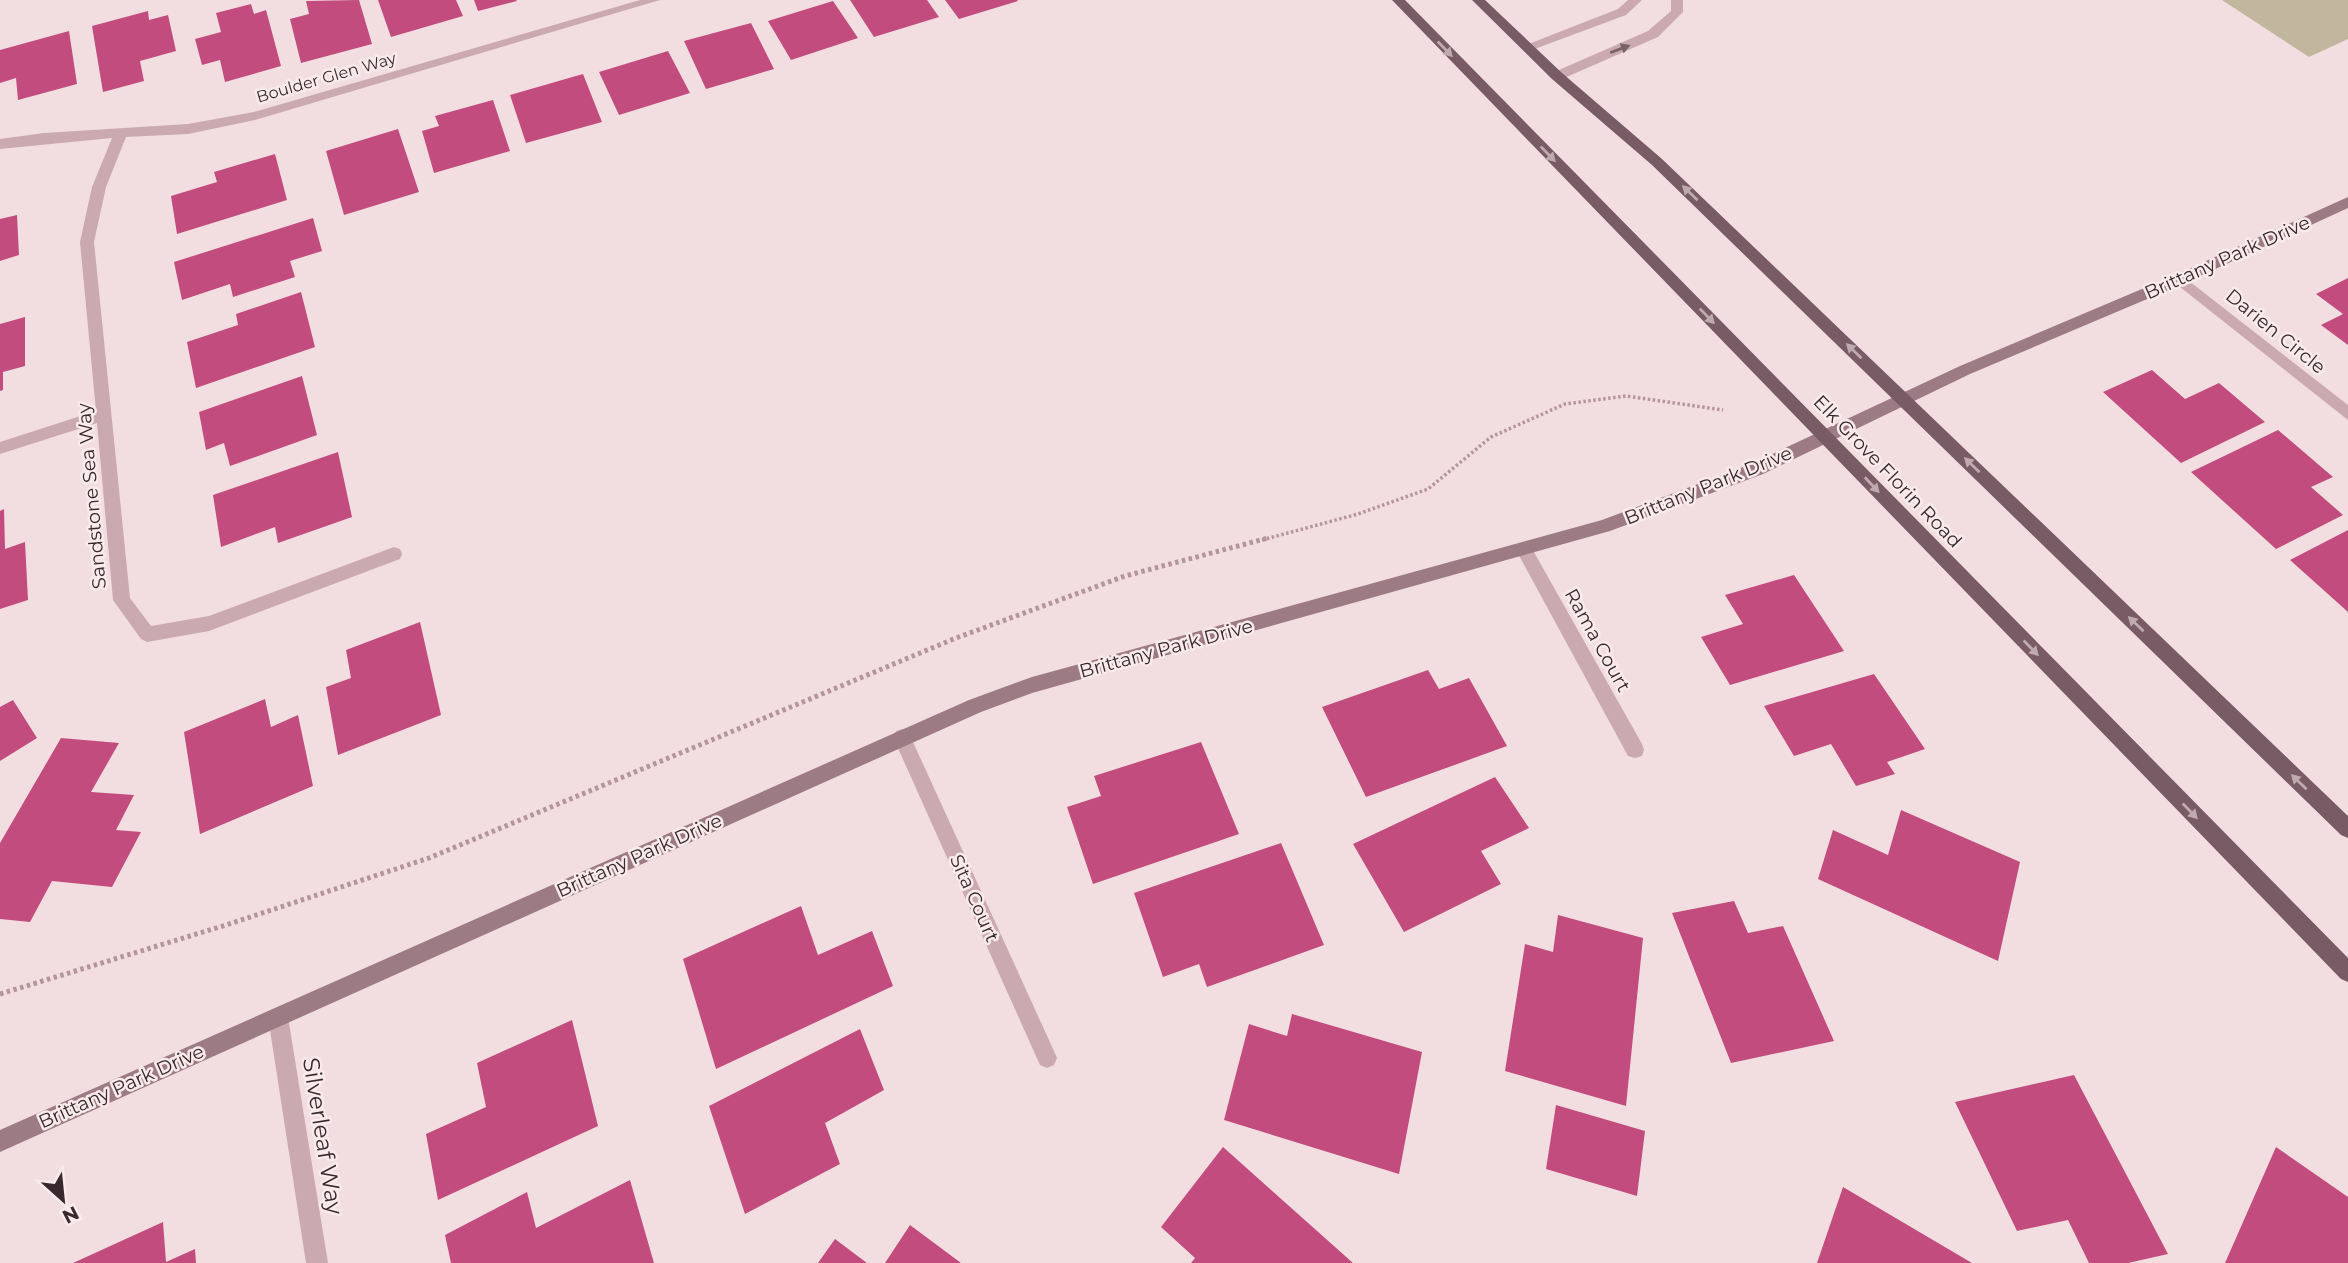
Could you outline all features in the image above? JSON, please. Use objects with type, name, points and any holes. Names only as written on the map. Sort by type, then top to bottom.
[{"type":"main road","name":"Elk Grove Florin Road","points":[[1398,0],[2348,972]]},
{"type":"main road","points":[[1478,0],[1557,76],[1657,162],[2348,830]]},
{"type":"street","name":"Boulder Glen Way","points":[[0,144],[188,129],[255,116],[654,0]]},
{"type":"street","points":[[1527,47],[1622,12],[1636,0]]},
{"type":"street","points":[[1557,76],[1653,34],[1676,12],[1677,0]]},
{"type":"street","name":"Sandstone Sea Way","points":[[121,134],[103,171],[91,206],[87,242],[122,600],[148,634],[209,623],[394,554]]},
{"type":"street","name":"Brittany Park Drive","points":[[0,1141],[902,737],[1032,685],[1524,550],[1604,526],[1699,492],[1764,466],[1903,399],[2180,279],[2348,202]]},
{"type":"street","name":"Darien Circle","points":[[2180,279],[2348,414]]},
{"type":"street","points":[[0,448],[105,414]]},
{"type":"street","name":"Rama Court","points":[[1524,550],[1635,750]]},
{"type":"street","name":"Sita Court","points":[[902,737],[1047,1058]]},
{"type":"street","name":"Silverleaf Way","points":[[278,1017],[317,1263]]},
{"type":"path","points":[[0,994],[429,859],[956,638],[1125,576],[1358,514],[1428,489],[1491,438],[1564,404],[1626,396],[1723,410]]},
{"type":"shaded area","points":[[2222,0],[2348,0],[2348,39],[2309,57]]},
{"type":"building","points":[[359,0],[372,44],[301,63],[290,19],[309,14],[306,1]]},
{"type":"building","points":[[378,0],[456,0],[463,16],[391,37]]},
{"type":"building","points":[[474,0],[516,0],[517,1],[478,11]]},
{"type":"building","points":[[850,0],[927,0],[939,17],[874,37]]},
{"type":"building","points":[[945,0],[1017,0],[1018,1],[959,19]]},
{"type":"building","points":[[833,1],[858,38],[791,60],[768,21]]},
{"type":"building","points":[[251,4],[254,14],[266,10],[281,66],[225,82],[220,60],[202,65],[195,39],[221,32],[216,13]]},
{"type":"building","points":[[148,11],[149,20],[168,15],[176,51],[140,61],[144,81],[103,92],[92,26]]},
{"type":"building","points":[[751,23],[774,69],[706,89],[684,41]]},
{"type":"building","points":[[69,31],[77,84],[18,100],[16,78],[0,83],[0,50]]},
{"type":"building","points":[[668,51],[690,93],[619,115],[599,72]]},
{"type":"building","points":[[583,74],[602,122],[526,143],[510,95]]},
{"type":"building","points":[[493,100],[510,151],[434,173],[422,131],[439,126],[435,116]]},
{"type":"building","points":[[398,129],[419,192],[344,215],[326,151]]},
{"type":"building","points":[[275,154],[287,200],[177,234],[171,196],[217,182],[214,172]]},
{"type":"building","points":[[17,215],[19,255],[0,261],[0,219]]},
{"type":"building","points":[[313,218],[322,251],[290,261],[295,277],[233,297],[230,284],[182,300],[174,262]]},
{"type":"building","points":[[2348,278],[2348,345],[2321,325],[2343,314],[2316,294]]},
{"type":"building","points":[[301,292],[315,347],[196,388],[187,342],[238,325],[236,314]]},
{"type":"building","points":[[25,317],[25,366],[3,372],[3,390],[0,391],[0,324]]},
{"type":"building","points":[[2152,370],[2185,399],[2219,383],[2265,422],[2181,463],[2103,392]]},
{"type":"building","points":[[302,376],[317,435],[230,466],[224,443],[206,450],[199,412]]},
{"type":"building","points":[[2278,430],[2333,477],[2311,487],[2343,515],[2276,549],[2191,472]]},
{"type":"building","points":[[338,452],[352,517],[278,543],[275,527],[221,547],[213,495]]},
{"type":"building","points":[[4,509],[5,549],[25,542],[28,600],[0,609],[0,511]]},
{"type":"building","points":[[2348,530],[2348,612],[2290,560]]},
{"type":"building","points":[[1794,575],[1844,651],[1730,685],[1701,637],[1743,624],[1725,595]]},
{"type":"building","points":[[420,622],[441,715],[338,755],[326,687],[351,678],[346,650]]},
{"type":"building","points":[[1428,670],[1439,689],[1469,678],[1507,746],[1366,797],[1322,707]]},
{"type":"building","points":[[1874,674],[1925,749],[1887,762],[1895,774],[1856,786],[1831,744],[1794,756],[1764,706]]},
{"type":"building","points":[[265,699],[271,727],[298,715],[313,786],[200,834],[184,732]]},
{"type":"building","points":[[13,700],[37,738],[0,761],[0,707]]},
{"type":"building","points":[[61,738],[119,743],[91,792],[134,795],[116,830],[141,832],[112,887],[52,881],[30,922],[0,919],[0,843]]},
{"type":"building","points":[[1201,742],[1239,834],[1093,884],[1067,807],[1101,796],[1094,776]]},
{"type":"building","points":[[1495,777],[1529,828],[1481,851],[1501,884],[1404,932],[1353,844]]},
{"type":"building","points":[[1901,810],[2020,862],[1998,961],[1818,879],[1833,830],[1888,855]]},
{"type":"building","points":[[1281,843],[1324,945],[1207,987],[1199,964],[1163,977],[1134,893]]},
{"type":"building","points":[[1734,901],[1748,933],[1783,926],[1834,1041],[1731,1063],[1672,913]]},
{"type":"building","points":[[801,906],[818,955],[872,931],[893,986],[716,1069],[683,959]]},
{"type":"building","points":[[1558,915],[1643,938],[1626,1106],[1505,1071],[1525,944],[1553,952]]},
{"type":"building","points":[[1292,1014],[1422,1052],[1399,1174],[1224,1120],[1249,1024],[1287,1036]]},
{"type":"building","points":[[572,1020],[598,1126],[438,1200],[426,1134],[486,1107],[477,1063]]},
{"type":"building","points":[[860,1029],[884,1090],[825,1123],[840,1164],[745,1214],[709,1106]]},
{"type":"building","points":[[2074,1075],[2168,1254],[2128,1263],[2089,1263],[2068,1220],[2017,1231],[1955,1102]]},
{"type":"building","points":[[1556,1105],[1645,1131],[1637,1196],[1546,1169]]},
{"type":"building","points":[[1223,1147],[1353,1263],[1191,1263],[1195,1258],[1161,1227]]},
{"type":"building","points":[[2276,1147],[2348,1197],[2348,1263],[2225,1263]]},
{"type":"building","points":[[630,1180],[654,1263],[451,1263],[445,1235],[527,1192],[536,1228]]},
{"type":"building","points":[[1843,1187],[1972,1263],[1817,1263]]},
{"type":"building","points":[[163,1222],[166,1262],[195,1249],[196,1263],[73,1263]]},
{"type":"building","points":[[910,1225],[961,1263],[885,1263]]},
{"type":"building","points":[[835,1239],[867,1263],[818,1263]]}]
